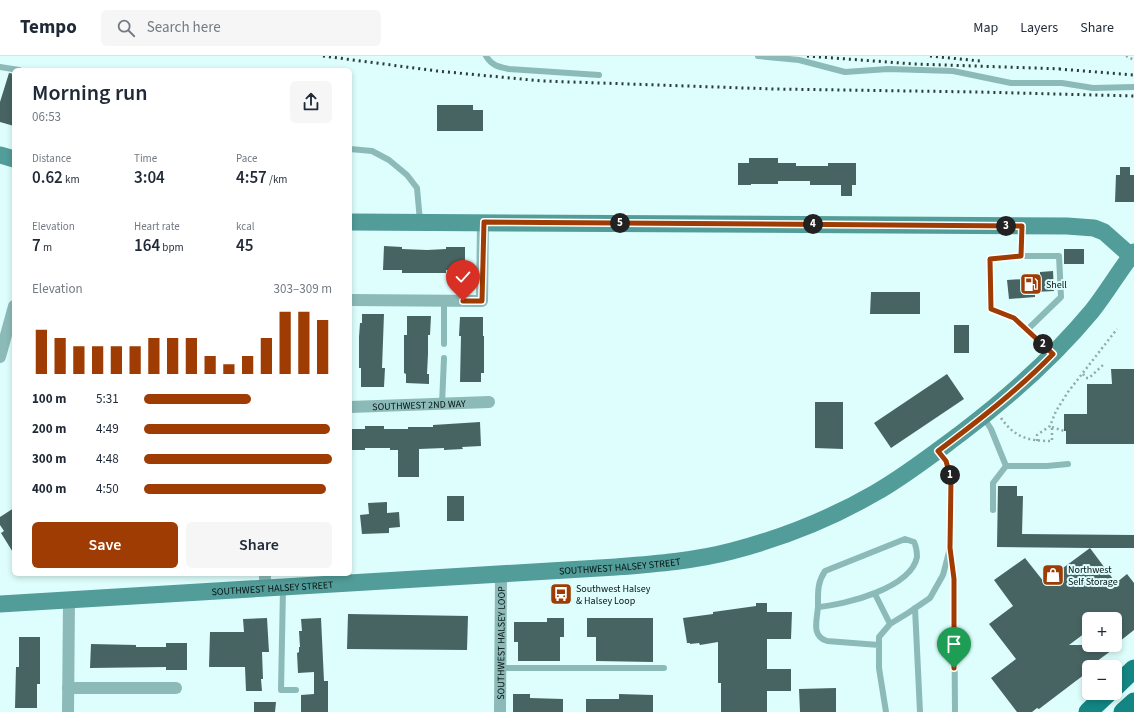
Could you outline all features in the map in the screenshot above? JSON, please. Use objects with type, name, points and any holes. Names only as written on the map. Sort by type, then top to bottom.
[{"type":"main road","points":[[1122,680],[1134,669]]},
{"type":"main road","points":[[1088,712],[1101,700]]},
{"type":"main road","points":[[1123,712],[1134,702]]},
{"type":"street","points":[[0,155],[12,158]]},
{"type":"street","points":[[352,222],[1067,226],[1094,228],[1104,232],[1133,254]]},
{"type":"street","points":[[352,300],[482,301],[484,222]]},
{"type":"street","name":"SOUTHWEST HALSEY STREET","points":[[0,604],[69,600],[265,581],[283,587],[656,564],[730,552],[753,545],[821,521],[849,507],[876,493],[938,451],[988,412],[1034,373],[1053,354],[1092,310],[1133,254]]},
{"type":"street","points":[[0,357],[12,313]]},
{"type":"street","name":"SOUTHWEST 2ND WAY","points":[[352,407],[489,402]]},
{"type":"street","name":"SOUTHWEST HALSEY LOOP","points":[[500,712],[501,574]]},
{"type":"street","points":[[68,712],[69,600]]},
{"type":"street","points":[[68,688],[176,688]]},
{"type":"lane","points":[[486,56],[489,61],[497,67],[509,69],[599,74]]},
{"type":"lane","points":[[758,56],[799,60],[845,72],[888,69],[953,71],[1011,83],[1062,83],[1093,88],[1134,87]]},
{"type":"lane","points":[[0,67],[12,69]]},
{"type":"lane","points":[[352,149],[372,151],[389,160],[407,175],[417,188],[421,222]]},
{"type":"lane","points":[[1021,256],[1022,226]]},
{"type":"lane","points":[[1027,330],[1061,297],[1059,256],[1021,256],[990,259],[991,309],[1014,318],[1027,330],[1053,354]]},
{"type":"lane","points":[[444,301],[444,344]]},
{"type":"lane","points":[[442,404],[444,358]]},
{"type":"lane","points":[[988,412],[991,429],[1006,466]]},
{"type":"lane","points":[[938,451],[946,461],[951,479],[950,548],[954,579],[954,712]]},
{"type":"lane","points":[[1006,466],[1047,466],[1068,464]]},
{"type":"lane","points":[[993,510],[993,483],[1006,466]]},
{"type":"lane","points":[[818,607],[834,606],[875,594],[907,574],[913,567],[917,556],[914,542],[905,539],[825,571],[818,585],[816,629],[821,639],[827,641],[879,645]]},
{"type":"lane","points":[[886,712],[878,668],[879,637],[890,624],[930,598],[943,575],[950,548]]},
{"type":"lane","points":[[283,587],[281,690],[296,690]]},
{"type":"lane","points":[[875,594],[890,624]]},
{"type":"lane","points":[[916,608],[920,712]]},
{"type":"lane","points":[[500,668],[664,668]]},
{"type":"path","points":[[1126,56],[1134,60]]},
{"type":"path","points":[[988,412],[1014,432],[1025,438],[1037,441],[1052,441],[1051,426],[1064,398],[1117,329]]},
{"type":"path","points":[[1083,374],[1086,378],[1089,378],[1103,365]]},
{"type":"path","points":[[1051,426],[1064,431]]},
{"type":"path","points":[[1037,441],[1037,436],[1051,426]]},
{"type":"building","points":[[9,73],[12,74],[12,125],[0,122],[0,102]]},
{"type":"building","points":[[437,105],[473,105],[473,110],[483,110],[483,131],[437,131]]},
{"type":"building","points":[[749,158],[778,158],[778,163],[796,163],[796,166],[828,166],[828,163],[856,163],[856,185],[852,185],[852,196],[841,196],[841,185],[810,185],[810,181],[778,181],[778,184],[738,185],[738,163],[749,163]]},
{"type":"building","points":[[1120,167],[1130,167],[1130,175],[1134,175],[1134,202],[1115,202],[1116,175],[1120,175]]},
{"type":"building","points":[[384,246],[402,247],[402,249],[427,250],[446,249],[446,247],[465,247],[465,271],[446,270],[446,273],[402,273],[402,270],[383,270]]},
{"type":"building","points":[[1064,249],[1084,249],[1084,264],[1064,264]]},
{"type":"building","name":"Shell","points":[[1053,271],[1054,291],[1035,292],[1035,297],[1009,299],[1007,280],[1040,278],[1040,272]]},
{"type":"building","points":[[871,292],[920,292],[920,314],[870,314]]},
{"type":"building","points":[[362,314],[384,314],[382,368],[385,368],[384,387],[361,387],[361,368],[359,368],[359,337]]},
{"type":"building","points":[[407,316],[431,316],[430,335],[428,335],[427,374],[429,374],[429,384],[406,383],[406,374],[404,373],[404,335],[407,335]]},
{"type":"building","points":[[460,317],[483,317],[484,373],[481,373],[481,382],[460,382]]},
{"type":"building","points":[[954,325],[969,325],[969,353],[954,353]]},
{"type":"building","points":[[1111,369],[1134,369],[1134,444],[1066,444],[1064,414],[1087,414],[1087,384],[1112,384]]},
{"type":"building","points":[[947,374],[964,399],[891,448],[874,423]]},
{"type":"building","points":[[815,402],[843,402],[843,449],[815,448]]},
{"type":"building","points":[[480,422],[481,446],[444,450],[444,448],[419,449],[419,477],[398,477],[398,450],[390,450],[390,448],[365,448],[365,450],[352,450],[352,429],[365,429],[365,426],[384,426],[384,429],[408,429],[408,427],[433,427],[433,425]]},
{"type":"building","points":[[998,486],[1017,486],[1017,496],[1023,496],[1022,534],[1134,535],[1134,548],[997,547]]},
{"type":"building","points":[[447,496],[464,496],[464,521],[447,521]]},
{"type":"building","points":[[387,502],[387,513],[399,512],[400,527],[389,528],[389,533],[362,534],[360,515],[369,514],[368,503]]},
{"type":"building","points":[[12,509],[12,551],[1,533],[4,531],[0,525],[0,517]]},
{"type":"building","points":[[1090,548],[1116,583],[1127,574],[1134,583],[1134,630],[1122,639],[1122,612],[1082,612],[1082,635],[1069,645],[1082,645],[1082,652],[1109,652],[1099,660],[1082,660],[1082,676],[1039,709],[1037,708],[1032,712],[1017,712],[991,678],[1016,659],[989,624],[1013,606],[994,580],[1025,558],[1044,582]]},
{"type":"building","points":[[756,603],[767,603],[767,612],[792,612],[791,639],[767,639],[767,669],[791,669],[791,691],[767,691],[767,712],[721,712],[721,683],[718,683],[718,642],[700,645],[699,643],[687,643],[683,618],[756,606]]},
{"type":"building","points":[[348,614],[468,616],[467,650],[347,649]]},
{"type":"building","points":[[267,618],[269,652],[262,652],[262,691],[246,691],[245,667],[209,667],[210,632],[244,632],[243,619]]},
{"type":"building","points":[[321,618],[324,681],[328,681],[328,712],[301,712],[301,695],[314,694],[314,672],[298,673],[297,653],[299,652],[300,647],[299,631],[302,631],[301,619]]},
{"type":"building","points":[[547,618],[564,618],[564,637],[560,637],[560,661],[518,661],[518,642],[514,642],[514,622],[547,622]]},
{"type":"building","points":[[587,618],[653,618],[653,662],[596,661],[596,637],[587,637]]},
{"type":"building","points":[[19,637],[40,637],[40,684],[37,684],[37,708],[15,708],[16,667],[19,667]]},
{"type":"building","points":[[166,643],[187,643],[187,670],[166,670],[166,667],[90,668],[91,644],[166,647]]},
{"type":"building","points":[[836,688],[836,712],[800,712],[799,689]]},
{"type":"building","points":[[513,694],[530,694],[530,698],[563,699],[563,712],[513,712]]},
{"type":"building","points":[[619,694],[653,695],[653,712],[586,712],[586,699],[619,699]]},
{"type":"building","points":[[254,702],[276,702],[275,712],[254,712]]},
{"type":"railway","points":[[323,56],[437,71],[542,81],[774,89],[1134,96]]},
{"type":"railway","points":[[807,56],[914,64],[1064,69]]},
{"type":"railway","points":[[930,56],[980,61]]},
{"type":"railway","points":[[1059,69],[1134,75]]},
{"type":"place","name":"Shell","points":[[1031,284]]},
{"type":"place","name":"Northwest Self Storage","points":[[1053,575]]},
{"type":"place","name":"Southwest Halsey & Halsey Loop","points":[[561,594]]},
{"type":"route","points":[[463,301],[482,301],[484,222],[1022,226],[1021,256],[990,259],[991,309],[1014,318],[1053,354],[1008,397],[938,451],[946,461],[951,479],[950,548],[954,579],[954,668]]}]
